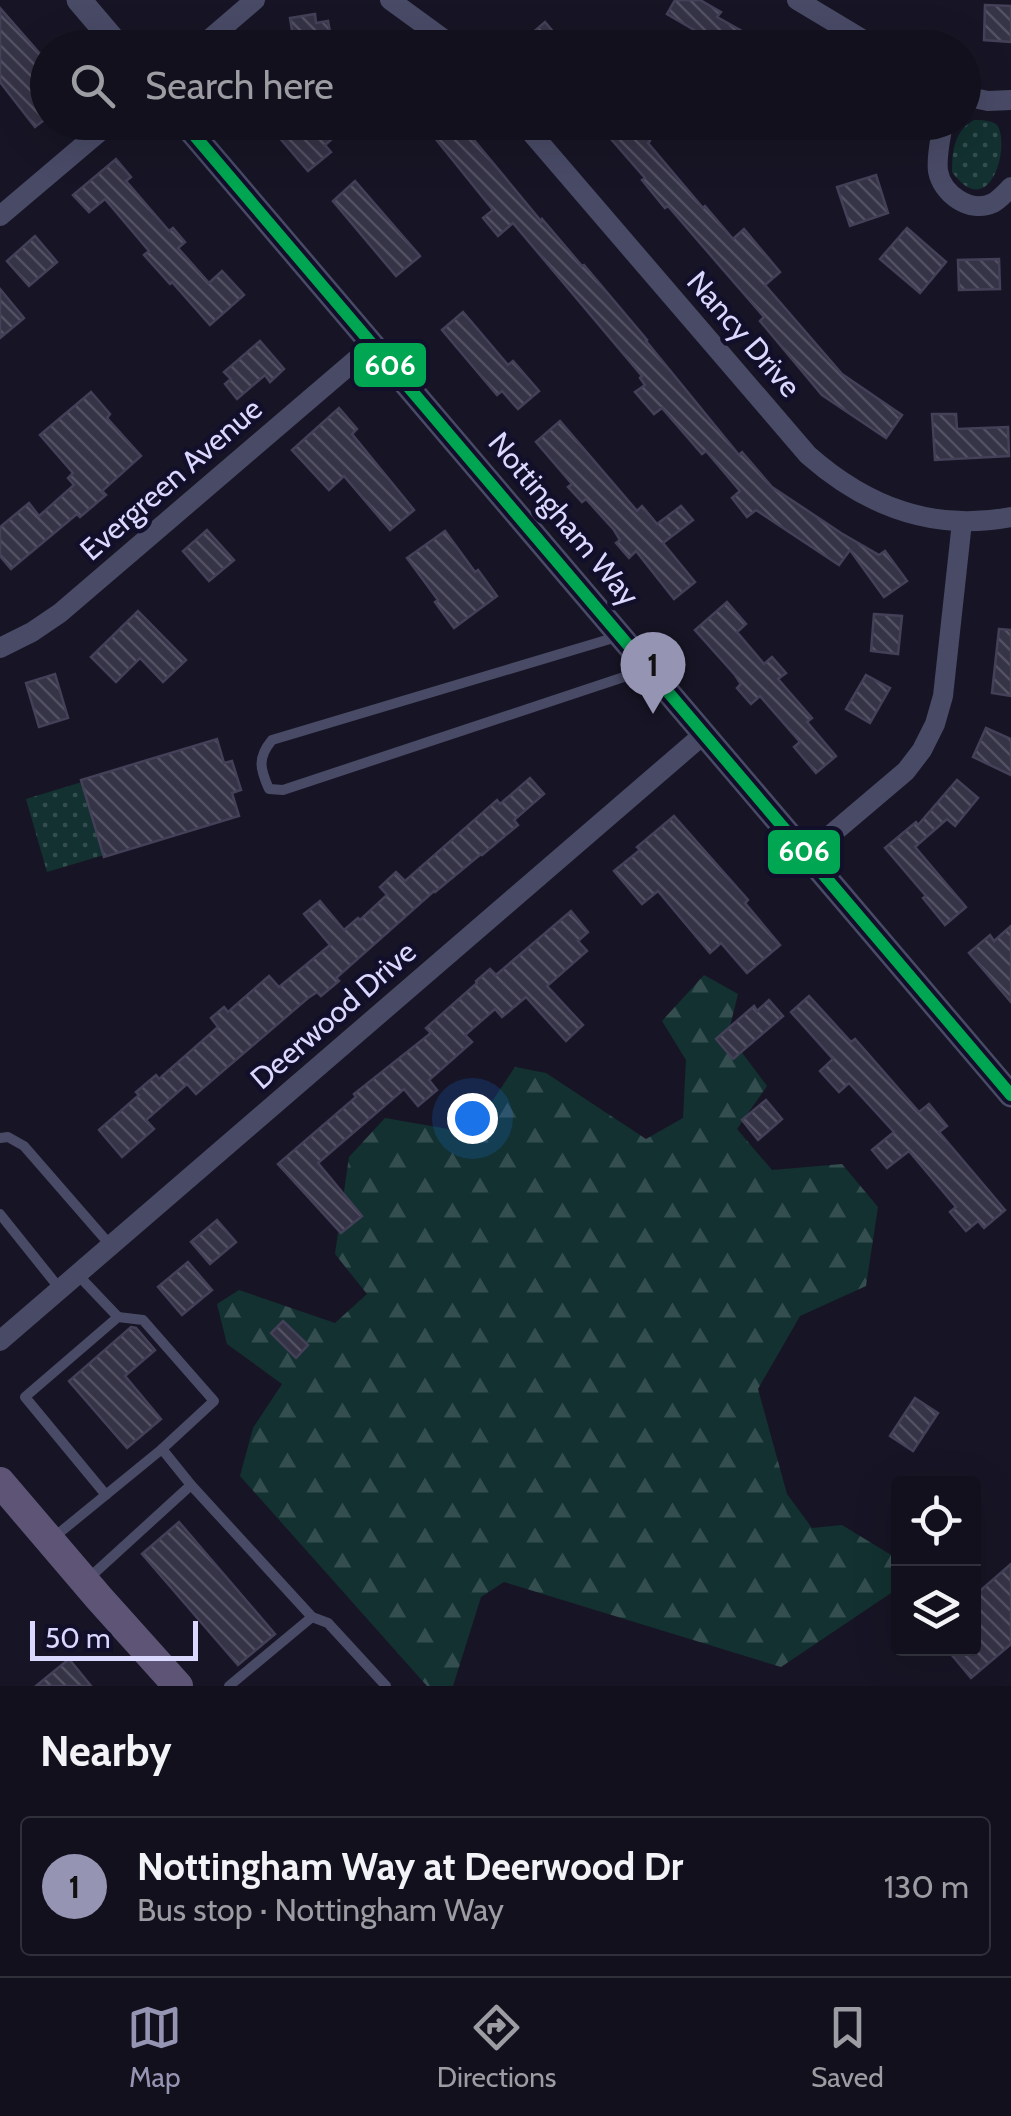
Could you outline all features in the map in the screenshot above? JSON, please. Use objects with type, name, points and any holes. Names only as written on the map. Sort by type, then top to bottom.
[{"type":"main road","points":[[0,1482],[178,1686]]},
{"type":"street","points":[[79,0],[105,30]]},
{"type":"street","points":[[220,30],[255,0]]},
{"type":"street","points":[[390,0],[431,30]]},
{"type":"street","points":[[798,0],[847,30]]},
{"type":"street","points":[[981,100],[1011,100]]},
{"type":"street","points":[[0,216],[90,140]]},
{"type":"street","name":"Nottingham Way","points":[[199,140],[1011,1095]]},
{"type":"street","name":"Nancy Drive","points":[[537,140],[808,455],[832,476],[894,509],[928,518],[962,522],[1011,517]]},
{"type":"street","points":[[941,140],[937,167],[942,184],[952,196],[965,204],[991,204],[1011,186]]},
{"type":"street","name":"Evergreen Avenue","points":[[0,648],[60,614],[373,345]]},
{"type":"street","points":[[807,855],[906,771],[935,724],[943,696],[962,522]]},
{"type":"street","name":"Deerwood Drive","points":[[0,1342],[704,734]]},
{"type":"lane","points":[[621,636],[272,740],[265,748],[260,770],[268,789],[283,790],[649,669]]},
{"type":"lane","points":[[0,1138],[8,1137],[24,1146],[110,1246]]},
{"type":"lane","points":[[0,1214],[60,1290]]},
{"type":"lane","points":[[50,1541],[214,1402],[142,1320],[118,1317],[78,1274]]},
{"type":"lane","points":[[106,1495],[25,1397],[118,1317]]},
{"type":"lane","points":[[162,1449],[312,1617],[328,1623],[386,1686]]},
{"type":"lane","points":[[84,1582],[191,1484]]},
{"type":"lane","points":[[229,1686],[312,1617]]},
{"type":"green space","points":[[981,121],[997,125],[1001,135],[999,162],[987,185],[977,189],[965,186],[952,172],[956,142],[981,140]]},
{"type":"green space","points":[[82,782],[104,855],[47,872],[26,799]]},
{"type":"green space","points":[[704,975],[738,994],[728,1034],[767,1086],[737,1129],[772,1170],[842,1164],[878,1207],[866,1286],[800,1316],[758,1389],[787,1494],[812,1528],[842,1525],[891,1555],[891,1593],[781,1667],[504,1582],[481,1597],[453,1686],[427,1686],[240,1476],[253,1428],[282,1384],[227,1344],[217,1304],[239,1290],[335,1323],[367,1294],[335,1254],[349,1157],[385,1118],[471,1133],[515,1067],[546,1073],[646,1139],[683,1118],[686,1060],[662,1021]]},
{"type":"building","points":[[675,0],[700,0],[721,12],[717,17],[740,30],[694,30],[667,14]]},
{"type":"building","points":[[985,5],[1011,6],[1011,42],[984,40]]},
{"type":"building","points":[[0,8],[30,42],[30,121],[0,82]]},
{"type":"building","points":[[315,14],[316,23],[328,21],[330,30],[292,30],[290,18]]},
{"type":"building","points":[[545,22],[552,30],[536,30]]},
{"type":"building","points":[[281,140],[331,140],[325,145],[331,152],[308,171]]},
{"type":"building","points":[[437,140],[474,140],[541,221],[584,265],[739,455],[742,452],[772,487],[841,533],[879,555],[885,551],[907,581],[884,597],[850,550],[839,565],[756,510],[747,517],[732,498],[740,491],[662,408],[654,414],[635,392],[645,385],[642,376],[513,223],[498,236],[483,218],[493,210]]},
{"type":"building","points":[[612,140],[649,140],[733,239],[744,229],[780,272],[765,285],[842,374],[902,415],[886,438],[822,395],[760,321],[764,317],[668,206],[665,208],[642,180],[645,178]]},
{"type":"building","points":[[116,159],[131,177],[126,181],[169,231],[173,228],[185,242],[178,248],[209,283],[222,271],[244,295],[210,325],[144,255],[149,251],[105,199],[89,212],[73,195]]},
{"type":"building","points":[[876,175],[888,213],[850,226],[837,187]]},
{"type":"building","points":[[355,181],[420,256],[396,276],[333,201]]},
{"type":"building","points":[[907,228],[946,262],[920,293],[880,259]]},
{"type":"building","points":[[35,236],[57,262],[29,286],[7,261]]},
{"type":"building","points":[[999,259],[1000,289],[959,290],[958,260]]},
{"type":"building","points":[[0,289],[24,318],[0,338]]},
{"type":"building","points":[[463,312],[508,365],[513,361],[539,391],[518,409],[502,391],[497,395],[442,330]]},
{"type":"building","points":[[260,341],[284,369],[270,382],[265,375],[237,399],[225,384],[231,379],[224,372]]},
{"type":"building","points":[[91,392],[110,414],[107,418],[141,456],[102,491],[106,495],[11,569],[0,556],[0,527],[29,503],[39,516],[74,485],[68,478],[73,473],[40,435]]},
{"type":"building","points":[[339,408],[357,429],[352,434],[414,510],[390,530],[344,476],[329,490],[292,450]]},
{"type":"building","points":[[932,414],[956,414],[957,429],[1008,427],[1009,456],[935,460]]},
{"type":"building","points":[[560,421],[637,511],[642,506],[657,524],[681,506],[693,520],[663,543],[695,582],[674,599],[636,551],[629,558],[616,543],[620,540],[614,530],[586,499],[582,502],[568,487],[572,484],[536,442]]},
{"type":"building","points":[[207,530],[234,560],[209,581],[183,551]]},
{"type":"building","points":[[445,531],[497,596],[454,628],[407,558]]},
{"type":"building","points":[[727,602],[746,624],[737,632],[764,664],[772,657],[786,673],[778,679],[812,718],[807,722],[836,756],[816,773],[794,747],[800,742],[760,696],[751,704],[737,688],[741,684],[735,675],[695,630]]},
{"type":"building","points":[[138,611],[186,660],[163,682],[140,658],[116,682],[91,657]]},
{"type":"building","points":[[874,614],[902,616],[898,654],[871,651]]},
{"type":"building","points":[[999,629],[1011,630],[1011,696],[992,693]]},
{"type":"building","points":[[55,674],[68,718],[39,727],[26,683]]},
{"type":"building","points":[[866,675],[890,688],[870,723],[846,709]]},
{"type":"building","points":[[986,728],[1011,739],[1011,775],[973,757]]},
{"type":"building","points":[[217,739],[224,763],[232,761],[241,790],[232,793],[239,816],[104,857],[81,780]]},
{"type":"building","points":[[530,778],[544,794],[514,820],[518,825],[434,891],[336,978],[339,981],[321,996],[317,992],[308,998],[196,1094],[187,1084],[146,1120],[154,1129],[122,1157],[99,1130],[139,1095],[136,1092],[156,1075],[159,1079],[218,1027],[211,1018],[224,1007],[228,1012],[269,976],[279,987],[330,945],[304,914],[320,901],[344,930],[387,895],[380,887],[396,872],[405,881],[497,800],[500,804]]},
{"type":"building","points":[[957,780],[978,798],[955,826],[947,819],[915,847],[966,907],[945,925],[885,848],[916,822],[918,825]]},
{"type":"building","points":[[674,816],[748,900],[745,903],[780,945],[747,973],[721,943],[710,953],[658,891],[642,904],[614,871]]},
{"type":"building","points":[[571,911],[588,932],[578,941],[587,951],[547,986],[583,1025],[566,1041],[526,997],[502,1017],[495,1009],[465,1035],[472,1042],[429,1080],[437,1090],[418,1106],[404,1089],[318,1163],[362,1216],[341,1233],[278,1164],[356,1097],[354,1094],[431,1033],[426,1028],[476,981],[490,969],[496,975]]},
{"type":"building","points":[[1011,926],[1011,1002],[969,953],[990,935],[994,941]]},
{"type":"building","points":[[809,996],[851,1042],[855,1039],[919,1112],[929,1104],[947,1126],[939,1132],[1005,1210],[984,1228],[978,1221],[966,1231],[950,1212],[956,1207],[909,1151],[887,1168],[872,1150],[894,1132],[849,1083],[839,1092],[820,1071],[833,1059],[791,1012]]},
{"type":"building","points":[[769,1000],[783,1016],[733,1059],[716,1039],[754,1006],[757,1011]]},
{"type":"building","points":[[766,1100],[782,1119],[758,1140],[742,1120]]},
{"type":"building","points":[[217,1220],[236,1242],[210,1264],[191,1242]]},
{"type":"building","points":[[188,1262],[212,1290],[182,1315],[158,1287]]},
{"type":"building","points":[[283,1321],[308,1345],[296,1358],[271,1333]]},
{"type":"building","points":[[131,1327],[155,1350],[125,1376],[161,1419],[127,1448],[69,1381]]},
{"type":"building","points":[[915,1398],[938,1413],[913,1451],[890,1436]]},
{"type":"building","points":[[179,1522],[275,1634],[238,1665],[142,1554]]},
{"type":"building","points":[[1011,1564],[1011,1644],[971,1678],[953,1656],[981,1656],[981,1590]]},
{"type":"building","points":[[69,1659],[91,1686],[36,1686]]},
{"type":"transit line","name":"606","points":[[198,140],[1011,1095]]},
{"type":"place","name":"Nottingham Way at Deerwood Dr","points":[[653,714]]}]
